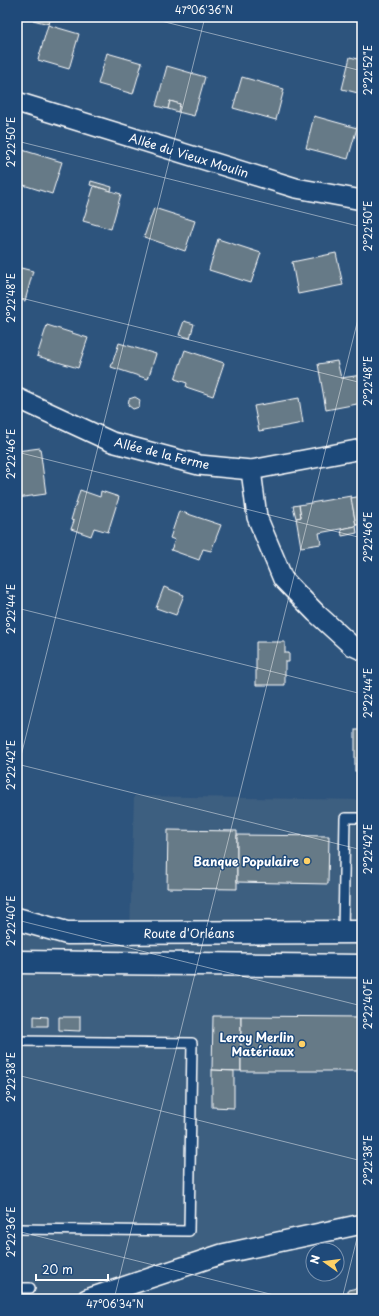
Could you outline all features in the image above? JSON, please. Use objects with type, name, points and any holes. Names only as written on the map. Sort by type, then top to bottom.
[{"type":"main road","name":"Route d'Orléans","points":[[17,920],[67,933],[353,932]]},
{"type":"main road","points":[[17,962],[362,966]]},
{"type":"street","name":"Allée du Vieux Moulin","points":[[17,102],[296,188],[362,200]]},
{"type":"street","name":"Allée de la Ferme","points":[[17,398],[112,442],[199,465],[252,470],[362,449]]},
{"type":"street","points":[[252,470],[256,518],[284,579],[351,645],[362,650]]},
{"type":"street","points":[[87,1299],[222,1254],[362,1224]]},
{"type":"lane","points":[[353,932],[345,818],[362,818]]},
{"type":"lane","points":[[17,1041],[192,1043],[189,1231],[17,1229]]},
{"type":"lane","points":[[17,1288],[30,1288]]},
{"type":"shaded area","points":[[134,796],[362,800],[362,1224],[87,1299],[17,1299],[17,919],[130,933]]},
{"type":"building","points":[[34,17],[51,17],[49,24],[33,20]]},
{"type":"building","points":[[48,25],[79,34],[69,69],[38,60]]},
{"type":"building","points":[[107,53],[142,63],[133,94],[98,84]]},
{"type":"building","points":[[350,57],[362,60],[362,94],[342,89]]},
{"type":"building","points":[[167,66],[205,77],[194,116],[178,112],[180,104],[170,101],[168,109],[156,106]]},
{"type":"building","points":[[242,77],[284,89],[276,120],[233,108]]},
{"type":"building","points":[[170,101],[180,104],[178,112],[168,109]]},
{"type":"building","points":[[314,116],[357,128],[348,159],[306,148]]},
{"type":"building","points":[[19,149],[62,162],[52,194],[17,183],[17,155]]},
{"type":"building","points":[[91,181],[112,187],[111,191],[90,185]]},
{"type":"building","points":[[94,186],[121,194],[111,229],[83,221]]},
{"type":"building","points":[[154,208],[195,221],[185,251],[144,237]]},
{"type":"building","points":[[218,239],[261,253],[251,283],[209,270]]},
{"type":"building","points":[[336,253],[343,285],[298,294],[292,262]]},
{"type":"building","points":[[17,267],[33,271],[25,301],[17,299]]},
{"type":"building","points":[[184,321],[194,324],[190,338],[179,335]]},
{"type":"building","points":[[47,325],[88,338],[78,368],[37,356]]},
{"type":"building","points":[[119,343],[156,354],[148,379],[111,367]]},
{"type":"building","points":[[185,350],[224,363],[213,396],[186,387],[187,383],[175,379]]},
{"type":"building","points":[[337,361],[341,378],[362,375],[362,403],[326,410],[318,364]]},
{"type":"building","points":[[135,397],[140,400],[139,407],[133,409],[128,405],[129,399]]},
{"type":"building","points":[[299,398],[303,423],[259,431],[254,406]]},
{"type":"building","points":[[40,448],[46,494],[17,498],[17,451]]},
{"type":"building","points":[[80,490],[100,497],[101,491],[119,497],[108,532],[94,528],[91,536],[71,529],[74,521],[71,520]]},
{"type":"building","points":[[351,496],[356,526],[319,533],[321,544],[301,547],[296,518],[301,517],[299,505]]},
{"type":"building","points":[[362,496],[362,524],[356,525],[351,498]]},
{"type":"building","points":[[299,505],[301,517],[296,518],[293,506]]},
{"type":"building","points":[[179,511],[221,525],[211,551],[203,549],[199,560],[171,550],[175,540],[170,538]]},
{"type":"building","points":[[356,526],[357,533],[342,536],[341,529]]},
{"type":"building","points":[[164,587],[184,595],[176,615],[156,608]]},
{"type":"building","points":[[256,642],[285,642],[285,653],[289,653],[289,662],[285,662],[285,685],[256,685]]},
{"type":"building","points":[[355,730],[362,730],[362,771],[355,771]]},
{"type":"building","points":[[168,830],[237,831],[237,889],[167,888]]},
{"type":"building","points":[[237,835],[329,836],[328,884],[237,882]]},
{"type":"building","points":[[361,839],[362,885],[360,885]]},
{"type":"building","points":[[34,1016],[48,1017],[48,1026],[34,1026]]},
{"type":"building","points":[[213,1016],[241,1016],[241,1071],[212,1070]]},
{"type":"building","name":"Leroy Merlin Matériaux","points":[[241,1016],[362,1017],[362,1071],[241,1071]]},
{"type":"building","points":[[59,1017],[80,1017],[80,1031],[59,1030]]},
{"type":"building","points":[[212,1070],[234,1071],[234,1108],[212,1107]]},
{"type":"building","points":[[362,1287],[362,1299],[315,1299],[348,1294],[348,1290]]},
{"type":"building","points":[[310,1296],[310,1299],[294,1299]]},
{"type":"place","name":"Banque Populaire","points":[[307,861]]},
{"type":"place","name":"Leroy Merlin Matériaux","points":[[302,1044]]}]
